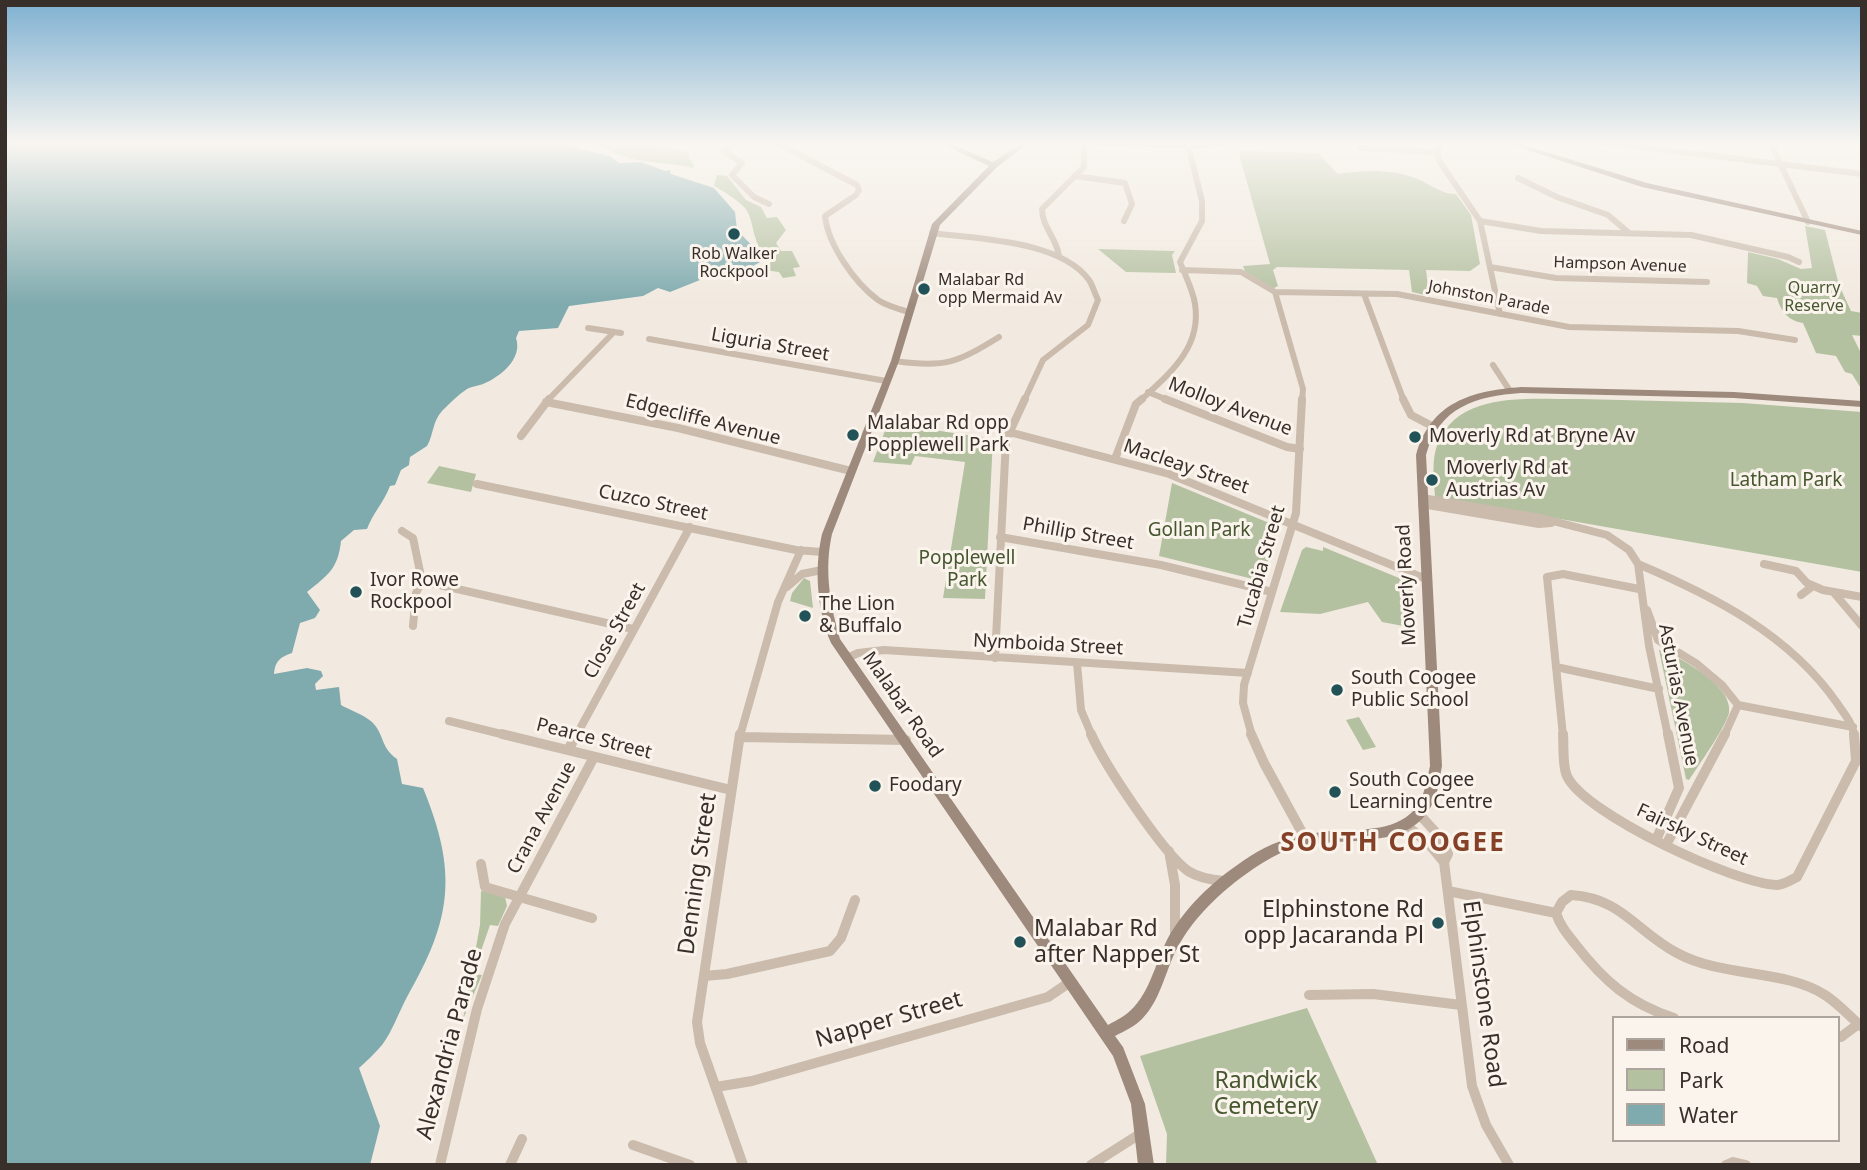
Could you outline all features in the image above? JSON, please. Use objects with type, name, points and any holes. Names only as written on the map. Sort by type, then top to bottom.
[{"type":"street","points":[[754,197],[769,204]]},
{"type":"street","points":[[854,197],[825,216],[825,229],[871,294],[886,304],[909,312]]},
{"type":"street","name":"Malabar Road","points":[[962,197],[942,216],[932,233],[895,362],[822,552],[821,570],[831,627],[835,640],[847,658],[1106,1034],[1133,1087],[1143,1132],[1146,1165]]},
{"type":"street","points":[[1053,197],[1044,205],[1042,219],[1059,247],[1059,256]]},
{"type":"street","points":[[1124,221],[1132,204],[1130,197]]},
{"type":"street","points":[[1115,459],[1136,404],[1176,368],[1193,339],[1196,327],[1195,303],[1180,258],[1197,235],[1202,220],[1198,197]]},
{"type":"street","points":[[1463,197],[1480,221],[1500,314]]},
{"type":"street","points":[[1556,197],[1608,215],[1629,233]]},
{"type":"street","points":[[1693,197],[1862,233]]},
{"type":"street","points":[[1796,197],[1808,222]]},
{"type":"street","points":[[1480,221],[1541,231],[1691,235],[1800,262]]},
{"type":"street","points":[[932,233],[1023,247],[1059,256],[1088,278],[1096,293],[1096,310],[1081,333],[1043,359],[1006,440],[995,658]]},
{"type":"street","name":"Hampson Avenue","points":[[1490,267],[1556,278],[1707,282]]},
{"type":"street","name":"Johnston Parade","points":[[1182,270],[1241,272],[1275,292],[1396,294],[1569,327],[1738,331],[1795,340]]},
{"type":"street","name":"Tucabia Street","points":[[1275,292],[1303,386],[1294,524],[1242,697],[1248,730],[1305,838]]},
{"type":"street","points":[[1364,294],[1406,407],[1411,415],[1432,426],[1459,404],[1482,395],[1510,391],[1730,395],[1862,404]]},
{"type":"street","points":[[521,436],[546,402],[618,333],[588,328]]},
{"type":"street","points":[[895,362],[942,367],[960,361],[999,337]]},
{"type":"street","name":"Liguria Street","points":[[649,339],[886,381]]},
{"type":"street","points":[[1493,365],[1510,391]]},
{"type":"street","name":"Molloy Avenue","points":[[1148,393],[1287,447],[1300,449]]},
{"type":"street","name":"Edgecliffe Avenue","points":[[546,402],[678,428],[851,471]]},
{"type":"street","name":"Moverly Road","points":[[1106,1034],[1138,1013],[1174,940],[1197,909],[1231,880],[1276,849],[1305,838],[1382,835],[1406,825],[1419,814],[1433,790],[1436,766],[1420,455],[1432,426]]},
{"type":"street","name":"Macleay Street","points":[[1009,432],[1180,478],[1426,579]]},
{"type":"street","name":"Cuzco Street","points":[[477,484],[822,552]]},
{"type":"street","points":[[1422,501],[1539,524],[1551,523],[1602,533],[1621,541],[1638,564],[1692,587],[1759,625],[1791,652],[1825,688],[1853,727]]},
{"type":"street","name":"Close Street","points":[[568,750],[690,527]]},
{"type":"street","points":[[402,531],[412,538],[422,581],[416,593],[413,626]]},
{"type":"street","name":"Phillip Street","points":[[1000,537],[1161,565],[1272,592]]},
{"type":"street","name":"Denning Street","points":[[743,1165],[700,1043],[697,1022],[731,790],[752,682],[801,550]]},
{"type":"street","name":"Asturias Avenue","points":[[1638,564],[1649,646],[1679,788],[1656,840]]},
{"type":"street","points":[[1764,564],[1796,571],[1813,586],[1835,594],[1862,597]]},
{"type":"street","points":[[785,589],[802,574],[821,570]]},
{"type":"street","name":"Fairsky Street","points":[[1640,591],[1563,574],[1548,577],[1567,776],[1591,802],[1667,845],[1745,879],[1780,885],[1797,877],[1856,761],[1853,727]]},
{"type":"street","points":[[422,581],[633,629]]},
{"type":"street","points":[[1801,595],[1813,586]]},
{"type":"street","name":"Asturias Avenue","points":[[1640,591],[1658,640],[1697,664],[1722,685],[1738,705],[1732,722],[1707,763],[1667,845]]},
{"type":"street","points":[[1835,594],[1862,626]]},
{"type":"street","name":"Nymboida Street","points":[[847,658],[858,653],[884,650],[1248,673]]},
{"type":"street","points":[[1077,663],[1081,710],[1101,757],[1169,851],[1195,875],[1216,881],[1231,880]]},
{"type":"street","points":[[1556,667],[1659,689]]},
{"type":"street","points":[[1738,705],[1853,727]]},
{"type":"street","name":"Pearce Street","points":[[449,721],[731,790]]},
{"type":"street","points":[[740,737],[906,740]]},
{"type":"street","name":"Crana Avenue","points":[[520,896],[594,757]]},
{"type":"street","name":"Elphinstone Road","points":[[1419,814],[1445,842],[1448,854],[1444,862],[1472,1086],[1478,1105],[1509,1165]]},
{"type":"street","points":[[1406,825],[1429,844],[1444,862]]},
{"type":"street","points":[[1169,851],[1176,893],[1174,940]]},
{"type":"street","points":[[481,864],[485,887],[592,918]]},
{"type":"street","points":[[1448,891],[1556,913],[1584,958],[1607,985],[1620,996],[1667,1016]]},
{"type":"street","points":[[1556,913],[1562,902],[1571,895],[1590,896],[1606,901],[1676,953],[1714,969],[1796,984],[1825,995],[1859,1026],[1841,1037]]},
{"type":"street","name":"Alexandria Parade","points":[[440,1165],[466,1051],[489,968],[505,924],[520,896]]},
{"type":"street","points":[[704,976],[727,974],[830,951],[841,938],[855,900]]},
{"type":"street","name":"Napper Street","points":[[716,1087],[752,1082],[1048,997],[1070,982]]},
{"type":"street","points":[[1309,995],[1385,995],[1461,1004]]},
{"type":"street","points":[[1091,1165],[1143,1132]]},
{"type":"street","points":[[510,1165],[522,1139]]},
{"type":"street","points":[[632,1145],[690,1165]]},
{"type":"street","points":[[1726,1165],[1733,1162],[1746,1165]]},
{"type":"green space","points":[[731,197],[743,197],[761,207],[767,218],[777,217],[786,230],[776,243],[781,251],[792,251],[800,267],[793,268],[796,276],[783,278],[779,272],[764,270],[772,261],[760,249],[748,213]]},
{"type":"green space","points":[[1251,197],[1458,197],[1471,215],[1480,264],[1470,271],[1426,270],[1429,296],[1412,292],[1409,270],[1277,267],[1273,270],[1278,286],[1272,289],[1246,274],[1243,266],[1270,264]]},
{"type":"green space","name":"Quarry Reserve","points":[[1805,226],[1825,230],[1839,285],[1851,311],[1862,313],[1862,336],[1852,335],[1862,355],[1862,390],[1852,374],[1845,372],[1836,356],[1816,353],[1803,323],[1786,315],[1777,298],[1763,296],[1757,286],[1747,283],[1748,252],[1778,259],[1801,269],[1812,268]]},
{"type":"green space","points":[[1098,249],[1175,251],[1172,255],[1176,273],[1126,272]]},
{"type":"green space","name":"Latham Park","points":[[1580,399],[1743,403],[1862,412],[1862,572],[1435,497],[1433,470],[1438,443],[1449,426],[1463,413],[1500,401]]},
{"type":"green space","name":"Popplewell Park","points":[[888,423],[993,439],[985,599],[943,598],[965,462],[915,456],[911,465],[873,462]]},
{"type":"green space","points":[[439,466],[476,474],[471,492],[427,483]]},
{"type":"green space","name":"Gollan Park","points":[[1172,483],[1279,527],[1261,581],[1159,556]]},
{"type":"green space","points":[[1306,547],[1323,551],[1323,547],[1404,580],[1414,590],[1414,628],[1382,622],[1368,602],[1320,614],[1280,612],[1302,550]]},
{"type":"green space","points":[[804,578],[810,581],[813,608],[790,601],[792,593]]},
{"type":"green space","points":[[1659,650],[1664,650],[1705,675],[1723,693],[1728,703],[1729,713],[1722,728],[1689,780],[1686,779]]},
{"type":"green space","points":[[1359,717],[1376,747],[1363,750],[1346,720]]},
{"type":"green space","points":[[481,891],[505,897],[507,906],[498,926],[490,925],[473,974],[482,975],[463,1019],[480,925]]},
{"type":"green space","name":"Randwick Cemetery","points":[[1307,1008],[1378,1165],[1166,1165],[1167,1134],[1140,1056]]},
{"type":"water","points":[[5,197],[722,197],[735,212],[737,230],[761,255],[762,261],[731,278],[705,278],[670,292],[658,288],[643,296],[569,306],[558,328],[519,331],[516,353],[503,372],[490,381],[467,389],[442,411],[436,419],[427,446],[410,457],[409,465],[401,470],[395,485],[390,486],[367,529],[354,530],[341,541],[331,571],[307,592],[320,610],[315,618],[300,623],[292,653],[279,660],[276,666],[274,674],[307,668],[321,671],[323,676],[315,684],[316,690],[339,687],[341,705],[372,722],[388,750],[397,759],[402,784],[423,788],[442,846],[445,895],[433,943],[386,1040],[359,1068],[380,1126],[370,1165],[5,1165]]},
{"type":"place","name":"Rob Walker Rockpool","points":[[734,234]]},
{"type":"place","name":"Malabar Rd opp Mermaid Av","points":[[924,289]]},
{"type":"place","name":"Malabar Rd opp Popplewell Park","points":[[853,435]]},
{"type":"place","name":"Moverly Rd at Bryne Av","points":[[1415,437]]},
{"type":"place","name":"Moverly Rd at Austrias Av","points":[[1432,480]]},
{"type":"place","name":"Ivor Rowe Rockpool","points":[[356,592]]},
{"type":"place","name":"The Lion & Buffalo","points":[[805,616]]},
{"type":"place","name":"South Coogee Public School","points":[[1337,690]]},
{"type":"place","name":"Foodary","points":[[875,786]]},
{"type":"place","name":"South Coogee Learning Centre","points":[[1335,792]]},
{"type":"place","name":"Elphinstone Rd opp Jacaranda Pl","points":[[1438,923]]},
{"type":"place","name":"Malabar Rd after Napper St","points":[[1020,942]]},
{"type":"district","name":"SOUTH COOGEE","points":[[1393,844]]}]
